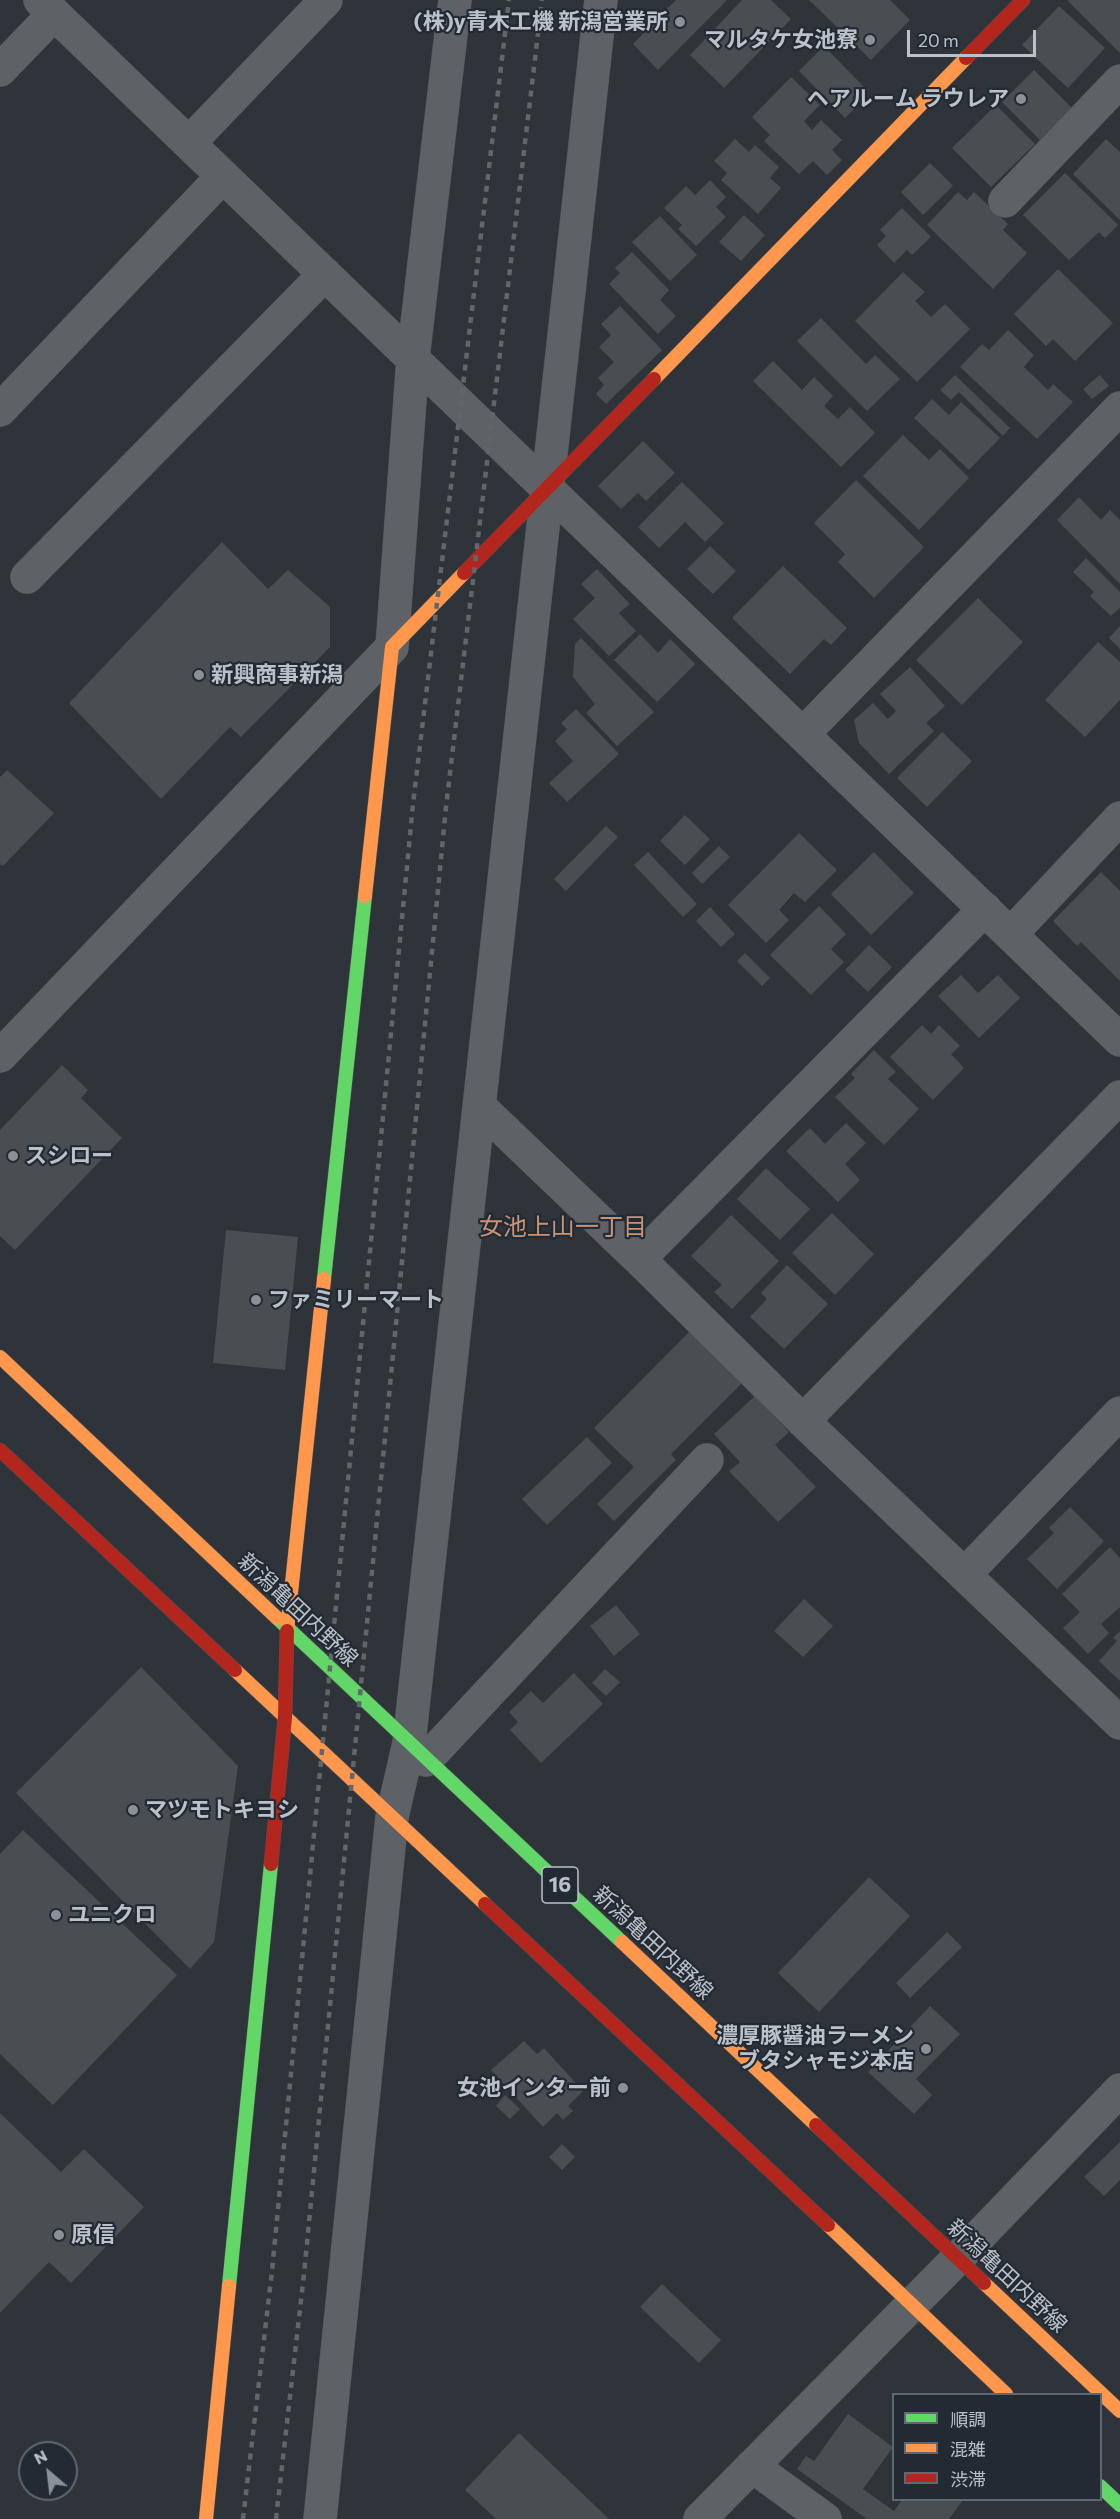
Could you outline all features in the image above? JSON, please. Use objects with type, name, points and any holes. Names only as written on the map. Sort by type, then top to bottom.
[{"type":"main road","points":[[206,2519],[285,1717],[287,1629],[392,646],[1023,0]]},
{"type":"main road","name":"新潟亀田内野線","points":[[0,1357],[1101,2393]]},
{"type":"main road","points":[[0,1450],[1005,2393]]},
{"type":"main road","name":"新潟亀田内野線","points":[[1102,2394],[1120,2411]]},
{"type":"main road","points":[[1102,2487],[1120,2505]]},
{"type":"street","points":[[189,143],[326,0]]},
{"type":"street","points":[[0,1056],[392,646],[413,358],[455,0]]},
{"type":"street","points":[[320,2519],[392,1817],[418,1752],[480,1106],[601,0]]},
{"type":"street","points":[[0,70],[47,7],[1120,1040]]},
{"type":"street","points":[[1005,201],[1120,81]]},
{"type":"street","points":[[0,410],[223,176]]},
{"type":"street","points":[[27,577],[325,274]]},
{"type":"street","points":[[803,734],[1120,408]]},
{"type":"street","points":[[1011,934],[1120,818]]},
{"type":"street","points":[[639,1259],[985,909]]},
{"type":"street","points":[[803,1421],[1120,1097]]},
{"type":"street","points":[[480,1106],[803,1421],[1120,1722]]},
{"type":"street","points":[[964,1574],[1120,1413]]},
{"type":"street","points":[[418,1752],[707,1461]]},
{"type":"street","points":[[700,2519],[1120,2090]]},
{"type":"street","points":[[752,2466],[825,2519]]},
{"type":"building","name":"(株)y青木工機 新潟営業所","points":[[676,0],[727,0],[658,70],[633,44]]},
{"type":"building","points":[[742,0],[771,0],[791,19],[724,88],[690,55]]},
{"type":"building","name":"マルタケ女池寮","points":[[809,0],[890,0],[910,20],[871,60]]},
{"type":"building","points":[[1120,0],[1120,53],[1068,1]]},
{"type":"building","points":[[1059,6],[1105,48],[1068,88],[1022,45]]},
{"type":"building","points":[[824,46],[864,87],[852,98],[859,104],[845,118],[799,71]]},
{"type":"building","points":[[1034,70],[1072,108],[1040,140],[1002,102]]},
{"type":"building","points":[[791,77],[820,105],[804,121],[812,130],[821,120],[842,140],[832,150],[842,160],[827,175],[813,161],[799,174],[764,141],[770,135],[752,117]]},
{"type":"building","points":[[996,105],[1035,144],[991,187],[952,148]]},
{"type":"building","points":[[735,139],[749,152],[755,145],[779,167],[770,178],[781,188],[758,214],[721,180],[727,173],[714,161]]},
{"type":"building","points":[[1106,139],[1120,152],[1120,220],[1073,174]]},
{"type":"building","points":[[930,163],[953,186],[923,215],[901,192]]},
{"type":"building","points":[[1065,173],[1118,225],[1105,238],[1099,232],[1069,260],[1023,215]]},
{"type":"building","points":[[710,180],[726,197],[716,207],[726,217],[696,246],[678,229],[682,225],[664,208],[686,186],[695,195]]},
{"type":"building","points":[[958,192],[967,200],[974,192],[1008,224],[1003,230],[1027,253],[993,289],[927,225]]},
{"type":"building","points":[[902,208],[931,237],[912,255],[907,250],[894,263],[877,245],[886,236],[880,230]]},
{"type":"building","points":[[744,215],[765,235],[741,261],[719,242]]},
{"type":"building","points":[[660,216],[697,255],[670,281],[632,242]]},
{"type":"building","points":[[632,252],[669,290],[660,300],[676,316],[658,334],[609,284],[620,273],[615,268]]},
{"type":"building","points":[[1058,269],[1113,323],[1075,361],[1053,339],[1046,346],[1014,314]]},
{"type":"building","points":[[903,272],[925,292],[915,301],[931,317],[945,304],[970,329],[917,382],[855,321]]},
{"type":"building","points":[[620,306],[662,350],[606,404],[596,394],[604,385],[598,378],[614,362],[599,347],[611,335],[601,324]]},
{"type":"building","points":[[821,318],[866,364],[875,355],[900,379],[867,411],[797,341]]},
{"type":"building","points":[[1008,330],[1034,355],[1024,367],[1048,390],[1053,384],[1073,402],[1037,439],[960,367],[982,344],[989,350]]},
{"type":"building","points":[[773,361],[802,390],[814,377],[833,396],[824,406],[838,419],[850,407],[875,433],[841,467],[753,381]]},
{"type":"building","points":[[955,375],[1010,428],[1003,436],[959,392],[951,400],[940,390]]},
{"type":"building","points":[[1100,375],[1109,386],[1092,399],[1083,389]]},
{"type":"building","points":[[932,399],[949,415],[961,402],[1000,438],[969,470],[914,418]]},
{"type":"building","points":[[903,435],[929,460],[940,449],[969,478],[919,530],[863,476]]},
{"type":"building","points":[[643,441],[675,473],[646,501],[638,493],[621,509],[598,486]]},
{"type":"building","points":[[856,480],[924,547],[874,598],[838,562],[845,554],[814,523]]},
{"type":"building","points":[[682,482],[724,523],[705,542],[685,522],[659,548],[638,527]]},
{"type":"building","points":[[1079,497],[1101,520],[1110,510],[1120,520],[1120,584],[1057,520]]},
{"type":"building","name":"新興商事新潟","points":[[222,542],[268,589],[288,570],[330,607],[330,647],[241,737],[230,727],[161,799],[69,703]]},
{"type":"building","points":[[710,546],[736,571],[713,594],[687,569]]},
{"type":"building","points":[[1086,558],[1120,592],[1120,608],[1111,616],[1090,596],[1094,592],[1073,572]]},
{"type":"building","points":[[783,566],[847,628],[831,645],[824,639],[790,674],[732,618]]},
{"type":"building","points":[[597,569],[630,604],[619,613],[636,631],[609,656],[573,619],[595,598],[581,584]]},
{"type":"building","points":[[978,598],[1023,642],[962,705],[916,660]]},
{"type":"building","points":[[1120,626],[1120,649],[1109,638]]},
{"type":"building","points":[[640,634],[658,653],[670,639],[695,664],[657,702],[614,660]]},
{"type":"building","points":[[581,638],[654,712],[617,746],[586,713],[595,704],[573,677],[575,644]]},
{"type":"building","points":[[1098,642],[1120,662],[1120,700],[1085,737],[1045,700]]},
{"type":"building","points":[[910,667],[945,706],[926,723],[934,731],[889,774],[859,743],[854,720],[873,703],[888,719],[896,711],[880,694]]},
{"type":"building","points":[[576,709],[619,754],[567,802],[549,783],[573,761],[555,741],[567,729],[561,723]]},
{"type":"building","points":[[942,732],[972,761],[927,807],[897,778]]},
{"type":"building","points":[[7,770],[54,813],[3,866],[0,864],[0,777]]},
{"type":"building","points":[[685,815],[710,839],[685,865],[660,841]]},
{"type":"building","points":[[606,826],[618,837],[566,891],[554,879]]},
{"type":"building","points":[[799,833],[837,870],[805,902],[794,893],[779,910],[789,920],[766,943],[728,905]]},
{"type":"building","points":[[719,846],[730,857],[702,884],[692,873]]},
{"type":"building","points":[[648,852],[697,904],[683,917],[634,865]]},
{"type":"building","points":[[874,852],[914,893],[871,935],[831,894]]},
{"type":"building","points":[[1101,872],[1120,891],[1120,981],[1081,942],[1077,946],[1053,921]]},
{"type":"building","points":[[819,906],[846,934],[831,949],[844,962],[811,995],[770,955]]},
{"type":"building","points":[[710,907],[735,934],[721,947],[696,921]]},
{"type":"building","points":[[869,945],[892,967],[868,992],[845,970]]},
{"type":"building","points":[[745,953],[770,978],[762,986],[737,961]]},
{"type":"building","points":[[961,975],[978,993],[998,975],[1020,998],[979,1038],[938,996]]},
{"type":"building","points":[[922,1025],[931,1034],[939,1025],[960,1046],[951,1054],[964,1068],[933,1100],[890,1057]]},
{"type":"building","points":[[874,1050],[896,1072],[888,1079],[919,1109],[884,1145],[835,1097],[855,1078],[851,1074]]},
{"type":"building","points":[[62,1065],[88,1090],[81,1098],[122,1138],[15,1250],[0,1236],[0,1130]]},
{"type":"building","points":[[846,1123],[866,1143],[845,1164],[860,1180],[838,1202],[786,1151],[810,1128],[825,1144]]},
{"type":"building","points":[[766,1168],[810,1209],[780,1240],[737,1199]]},
{"type":"building","points":[[832,1213],[874,1254],[835,1295],[792,1253]]},
{"type":"building","points":[[731,1215],[779,1261],[732,1309],[714,1292],[722,1285],[691,1256]]},
{"type":"building","name":"ファミリーマート","points":[[226,1230],[298,1237],[285,1370],[213,1363]]},
{"type":"building","points":[[787,1265],[828,1304],[784,1349],[750,1317],[767,1299],[761,1293]]},
{"type":"building","points":[[692,1329],[744,1381],[671,1454],[676,1460],[614,1521],[597,1504],[634,1467],[594,1428]]},
{"type":"building","points":[[755,1396],[789,1432],[775,1445],[816,1487],[778,1522],[729,1471],[740,1462],[714,1434]]},
{"type":"building","points":[[587,1437],[612,1463],[547,1525],[522,1499]]},
{"type":"building","points":[[1070,1507],[1104,1541],[1057,1589],[1027,1559],[1054,1533],[1049,1528]]},
{"type":"building","points":[[1110,1547],[1120,1558],[1120,1607],[1101,1624],[1109,1633],[1088,1654],[1063,1628],[1080,1612],[1062,1594]]},
{"type":"building","points":[[804,1599],[833,1626],[803,1657],[774,1631]]},
{"type":"building","points":[[616,1605],[640,1634],[614,1656],[590,1626]]},
{"type":"building","points":[[1120,1631],[1120,1681],[1099,1661],[1117,1641],[1113,1638]]},
{"type":"building","name":"マツモトキヨシ","points":[[141,1667],[238,1766],[214,1942],[190,1969],[16,1793]]},
{"type":"building","points":[[605,1669],[620,1682],[606,1696],[592,1683]]},
{"type":"building","points":[[574,1673],[603,1704],[541,1763],[510,1730],[518,1722],[509,1712],[531,1691],[543,1703]]},
{"type":"building","name":"ユニクロ","points":[[23,1830],[177,1975],[53,2105],[0,2054],[0,1854]]},
{"type":"building","points":[[869,1877],[910,1916],[819,2012],[778,1973]]},
{"type":"building","points":[[947,1932],[962,1947],[910,1998],[896,1983]]},
{"type":"building","points":[[930,2006],[960,2034],[916,2079],[932,2095],[914,2114],[868,2072]]},
{"type":"building","points":[[524,2041],[537,2054],[544,2048],[583,2091],[568,2106],[573,2111],[563,2120],[557,2113],[543,2127],[491,2070]]},
{"type":"building","points":[[505,2095],[520,2109],[510,2119],[496,2106]]},
{"type":"building","name":"原信","points":[[0,2113],[61,2172],[84,2149],[144,2207],[71,2283],[49,2262],[0,2313]]},
{"type":"building","points":[[1120,2142],[1120,2180],[1104,2196],[1084,2177]]},
{"type":"building","points":[[562,2144],[575,2157],[562,2170],[549,2157]]},
{"type":"building","points":[[662,2284],[721,2340],[699,2363],[640,2307]]},
{"type":"building","points":[[848,2414],[892,2446],[863,2489],[894,2511],[901,2501],[962,2501],[949,2519],[867,2519],[797,2469],[806,2456],[814,2461]]},
{"type":"building","points":[[519,2433],[609,2519],[496,2519],[465,2490]]},
{"type":"railway","points":[[243,2519],[272,2271],[413,804],[509,0]]},
{"type":"railway","points":[[276,2519],[304,2274],[446,807],[542,0]]},
{"type":"traffic: fast","points":[[324,1279],[365,896]]},
{"type":"traffic: fast","points":[[277,1618],[622,1942]]},
{"type":"traffic: fast","points":[[229,2286],[271,1864]]},
{"type":"traffic: fast","points":[[1102,2488],[1120,2505]]},
{"type":"traffic: slow","points":[[654,379],[966,58]]},
{"type":"traffic: slow","points":[[365,896],[392,647],[464,573]]},
{"type":"traffic: slow","points":[[287,1631],[324,1279]]},
{"type":"traffic: slow","points":[[0,1357],[277,1618]]},
{"type":"traffic: slow","points":[[235,1670],[485,1904]]},
{"type":"traffic: slow","points":[[622,1942],[816,2125]]},
{"type":"traffic: slow","points":[[828,2225],[1005,2393]]},
{"type":"traffic: slow","points":[[984,2283],[1101,2393]]},
{"type":"traffic: slow","points":[[206,2519],[229,2286]]},
{"type":"traffic: slow","points":[[1102,2394],[1120,2411]]},
{"type":"traffic: jam","points":[[966,58],[1023,0]]},
{"type":"traffic: jam","points":[[464,573],[654,379]]},
{"type":"traffic: jam","points":[[0,1450],[235,1670]]},
{"type":"traffic: jam","points":[[271,1864],[285,1717],[287,1631]]},
{"type":"traffic: jam","points":[[485,1904],[828,2225]]},
{"type":"traffic: jam","points":[[816,2125],[984,2283]]},
{"type":"place","name":"(株)y青木工機 新潟営業所","points":[[680,22]]},
{"type":"place","name":"マルタケ女池寮","points":[[870,40]]},
{"type":"place","name":"ヘアルーム ラウレア","points":[[1021,99]]},
{"type":"place","name":"新興商事新潟","points":[[199,675]]},
{"type":"place","name":"スシロー","points":[[13,1156]]},
{"type":"place","name":"ファミリーマート","points":[[256,1300]]},
{"type":"place","name":"マツモトキヨシ","points":[[133,1810]]},
{"type":"place","name":"ユニクロ","points":[[56,1915]]},
{"type":"place","name":"濃厚豚醤油ラーメン ブタシャモジ本店","points":[[926,2049]]},
{"type":"place","name":"女池インター前","points":[[623,2088]]},
{"type":"place","name":"原信","points":[[59,2235]]},
{"type":"district","name":"女池上山一丁目","points":[[563,1227]]}]
